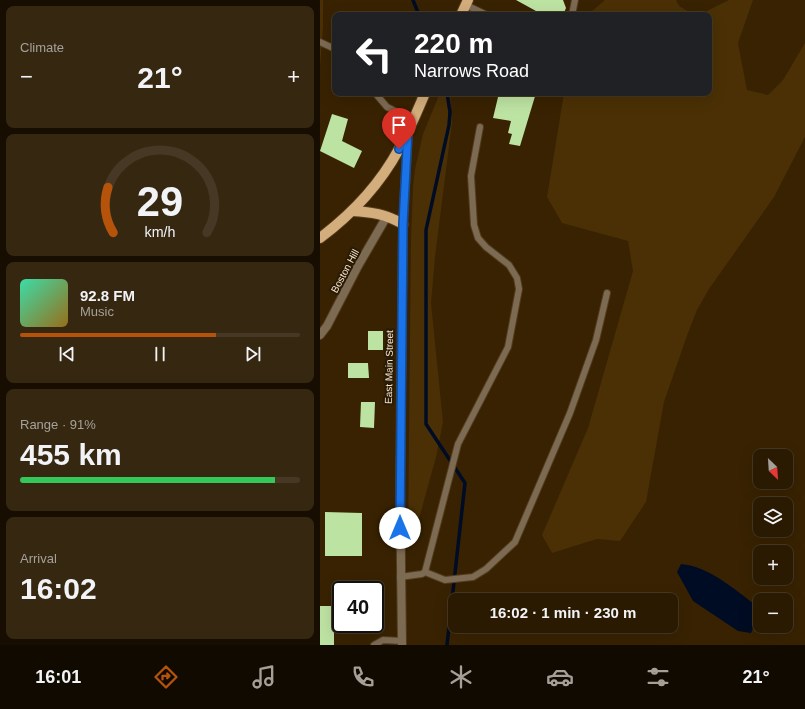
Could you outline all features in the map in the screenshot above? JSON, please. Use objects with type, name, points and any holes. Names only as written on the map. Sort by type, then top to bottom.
[{"type":"main road","points":[[462,12],[467,2]]},
{"type":"main road","name":"East Main Street","points":[[408,130],[424,96]]},
{"type":"main road","points":[[320,238],[352,211],[378,182],[399,149],[408,130]]},
{"type":"main road","points":[[352,211],[372,212],[387,216],[403,224]]},
{"type":"street","name":"East Main Street","points":[[402,643],[400,481],[403,224],[408,130]]},
{"type":"street","name":"Boston Hill","points":[[320,336],[327,326],[358,266],[387,216]]},
{"type":"lane","points":[[573,12],[575,0]]},
{"type":"lane","points":[[467,2],[482,12]]},
{"type":"lane","points":[[320,42],[332,48]]},
{"type":"lane","points":[[378,96],[387,107],[413,120]]},
{"type":"lane","points":[[426,572],[458,444],[508,347],[519,289],[517,278],[509,264],[486,247],[478,238],[474,225],[471,176],[480,127]]},
{"type":"lane","points":[[400,577],[422,574],[426,572],[445,580],[473,577],[486,569],[515,542],[570,413],[596,340],[607,293]]},
{"type":"lane","points":[[374,645],[383,640],[402,643]]},
{"type":"shaded area","points":[[320,0],[323,0],[323,28],[320,67]]},
{"type":"shaded area","points":[[605,0],[676,0],[679,6],[689,12],[591,12]]},
{"type":"shaded area","points":[[729,0],[753,0],[738,43],[747,90],[768,95],[783,80],[805,43],[805,137],[774,197],[709,289],[697,310],[664,402],[646,502],[620,541],[597,539],[552,553],[542,535],[588,428],[633,271],[628,241],[562,223],[547,197],[564,96],[712,96],[712,12],[705,12]]},
{"type":"shaded area","points":[[439,96],[450,96],[452,122],[435,257],[431,303],[443,422],[436,457],[414,537],[408,541],[411,239],[415,169],[423,134]]},
{"type":"water","points":[[681,564],[702,569],[731,586],[753,603],[753,628],[751,633],[738,631],[693,601],[677,572]]},
{"type":"building","points":[[516,0],[563,0],[566,8],[564,12],[536,11]]},
{"type":"building","points":[[498,96],[535,96],[520,146],[509,144],[512,134],[508,133],[511,121],[493,118]]},
{"type":"building","points":[[332,114],[348,119],[342,141],[362,151],[354,168],[320,151]]},
{"type":"building","points":[[368,331],[383,331],[383,350],[368,350]]},
{"type":"building","points":[[348,363],[368,363],[369,378],[348,378]]},
{"type":"building","points":[[361,402],[375,402],[374,428],[360,427]]},
{"type":"building","points":[[325,512],[362,513],[362,556],[325,556]]},
{"type":"building","points":[[320,606],[332,606],[332,633],[334,633],[334,645],[320,645]]},
{"type":"waterway","points":[[413,0],[418,12]]},
{"type":"waterway","points":[[447,96],[450,112],[449,125],[426,230],[426,424],[465,483],[447,645]]},
{"type":"route","points":[[399,149],[408,130],[403,224],[400,528]]}]
